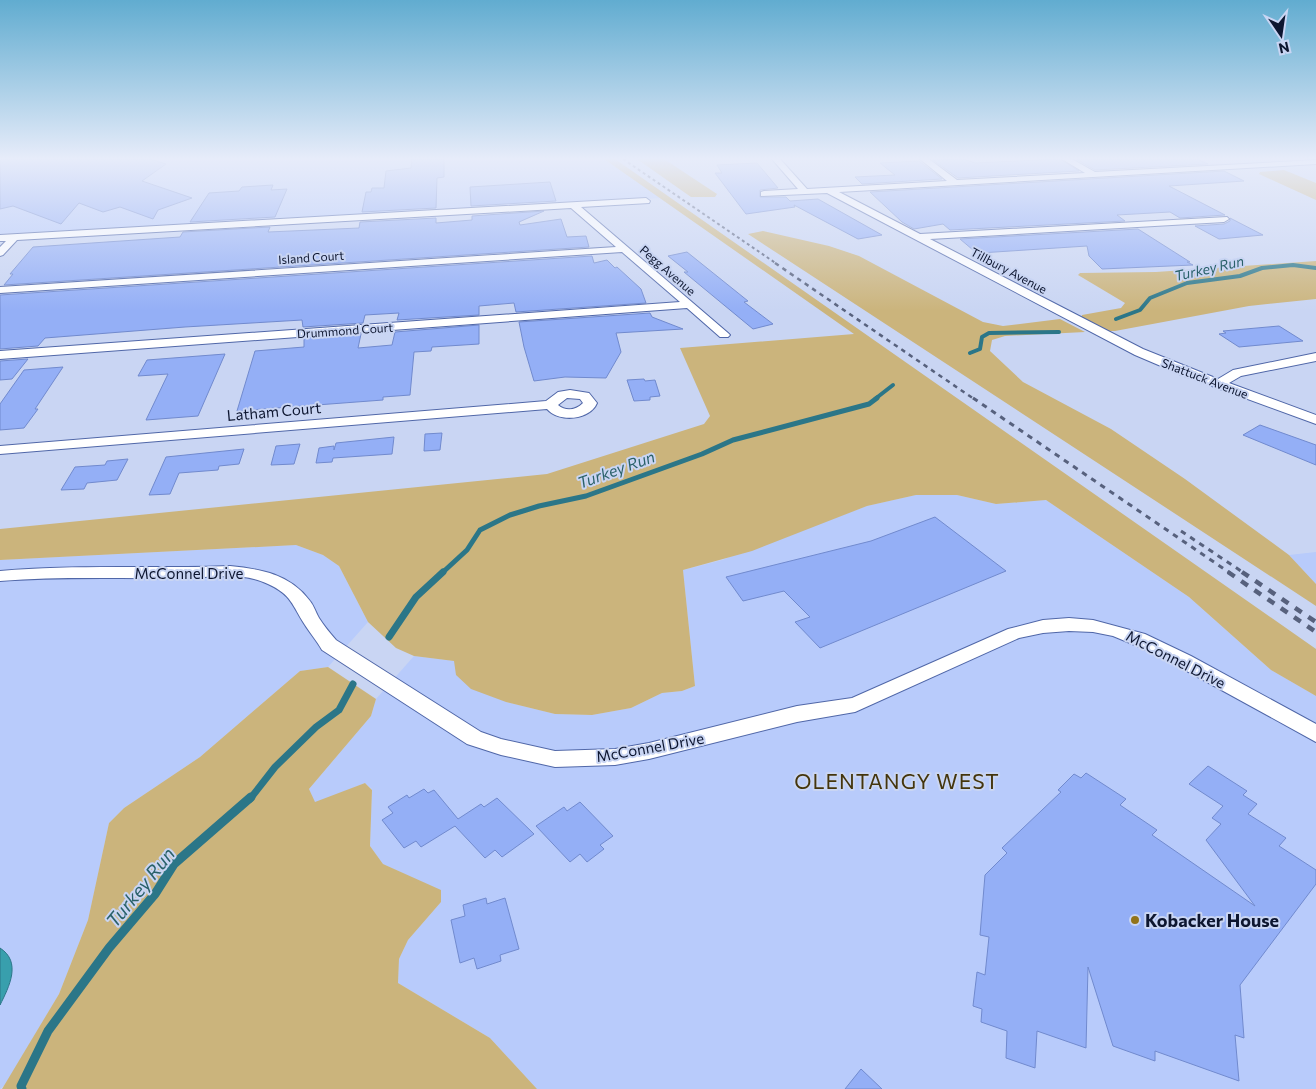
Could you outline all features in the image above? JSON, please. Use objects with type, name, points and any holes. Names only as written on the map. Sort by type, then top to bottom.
[{"type":"street","points":[[0,238],[489,210]]},
{"type":"street","name":"Pegg Avenue","points":[[579,210],[724,334]]},
{"type":"street","name":"Tillbury Avenue","points":[[866,210],[1095,331]]},
{"type":"street","points":[[918,237],[1224,219]]},
{"type":"street","points":[[0,253],[14,237]]},
{"type":"street","name":"Island Court","points":[[0,290],[624,249]]},
{"type":"street","name":"Drummond Court","points":[[0,355],[689,305]]},
{"type":"street","name":"Shattuck Avenue","points":[[1095,331],[1146,356],[1316,420]]},
{"type":"street","points":[[1219,384],[1237,373],[1316,357]]},
{"type":"street","name":"Latham Court","points":[[0,450],[551,405]]},
{"type":"street","name":"McConnel Drive","points":[[0,576],[49,572],[184,573],[230,571],[257,574],[274,580],[292,591],[304,605],[312,622],[328,645],[474,738],[501,747],[555,759],[615,757],[649,751],[797,714],[855,705],[1014,633],[1040,626],[1063,624],[1099,627],[1134,635],[1169,652],[1316,734]]},
{"type":"shaded area","points":[[0,210],[444,210],[0,234]]},
{"type":"shaded area","points":[[677,210],[688,210],[1316,649],[1316,696],[1271,670],[1189,597],[1046,500],[996,504],[957,495],[916,495],[867,506],[752,551],[683,570],[695,686],[682,691],[662,693],[631,708],[592,715],[555,714],[506,702],[471,689],[456,675],[454,661],[414,656],[396,648],[368,622],[339,566],[323,555],[296,545],[0,560],[0,529],[547,474],[704,424],[710,416],[680,348],[854,334]]},
{"type":"shaded area","points":[[763,231],[829,246],[859,256],[983,322],[1003,326],[1060,319],[1085,332],[1005,336],[992,340],[990,351],[1023,382],[1111,429],[1185,479],[1289,555],[1316,584],[1316,606],[748,234]]},
{"type":"shaded area","points":[[1316,261],[1316,299],[1249,306],[1115,331],[1101,331],[1081,319],[1082,315],[1121,308],[1125,303],[1078,275],[1080,273],[1156,272]]},
{"type":"shaded area","points":[[916,495],[957,495],[996,504],[1046,500],[1189,597],[1271,670],[1316,696],[1316,1089],[537,1089],[490,1038],[398,983],[399,959],[408,940],[441,902],[441,891],[383,864],[370,846],[372,789],[365,783],[315,803],[309,789],[371,716],[376,699],[414,656],[454,661],[506,702],[555,714],[592,715],[631,708],[662,693],[682,691],[695,686],[683,570],[722,560],[867,506]]},
{"type":"shaded area","points":[[296,545],[323,555],[339,566],[368,622],[328,667],[300,671],[200,757],[124,808],[109,823],[88,920],[59,994],[5,1085],[0,1089],[0,560]]},
{"type":"shaded area","points":[[1316,552],[1316,584],[1289,555]]},
{"type":"shaded area","points":[[328,667],[376,699],[371,716],[309,789],[315,802],[365,783],[372,790],[370,846],[383,864],[441,890],[441,902],[408,940],[399,959],[398,983],[490,1038],[537,1089],[2,1089],[59,994],[88,920],[109,823],[124,808],[200,757],[300,671]]},
{"type":"shaded area","points":[[0,948],[11,960],[12,975],[0,1005]]},
{"type":"building","points":[[23,210],[73,210],[61,224]]},
{"type":"building","points":[[128,210],[159,210],[153,219]]},
{"type":"building","points":[[198,210],[278,210],[275,217],[190,222]]},
{"type":"building","points":[[362,210],[402,210],[362,212]]},
{"type":"building","points":[[743,210],[775,210],[746,214]]},
{"type":"building","points":[[803,210],[837,210],[882,235],[858,239]]},
{"type":"building","points":[[889,210],[1215,210],[1225,215],[1180,218],[1170,212],[1117,215],[1125,221],[950,230],[943,224],[914,229],[902,222]]},
{"type":"building","points":[[544,211],[519,222],[520,225],[561,219],[567,237],[586,236],[589,247],[4,285],[13,274],[10,274],[33,247],[180,237],[183,232],[270,227],[268,232],[359,228],[360,222],[436,218],[436,223],[472,220],[472,216]]},
{"type":"building","points":[[1230,218],[1263,235],[1219,239],[1195,226],[1224,224],[1230,221]]},
{"type":"building","points":[[1138,229],[1193,265],[1102,269],[1089,256],[1087,246],[980,253],[973,250],[960,239]]},
{"type":"building","points":[[687,252],[748,301],[744,302],[773,324],[753,329],[684,272],[688,272],[668,256]]},
{"type":"building","points":[[592,256],[594,263],[607,260],[615,268],[617,267],[641,289],[646,303],[516,312],[514,303],[479,306],[479,315],[397,320],[399,313],[365,315],[363,323],[303,327],[302,320],[185,327],[45,338],[38,346],[0,349],[0,295]]},
{"type":"building","points":[[650,313],[652,317],[683,329],[616,333],[621,352],[606,378],[565,377],[534,381],[519,322]]},
{"type":"building","points":[[479,325],[479,344],[432,347],[431,351],[414,352],[410,395],[383,397],[383,400],[237,411],[255,351],[304,347],[304,338],[361,334],[358,348],[392,345],[395,332]]},
{"type":"building","points":[[1279,326],[1303,341],[1239,347],[1219,334],[1226,333],[1223,331]]},
{"type":"building","points":[[225,354],[198,416],[146,420],[168,374],[138,376],[147,360]]},
{"type":"building","points":[[28,359],[12,379],[0,380],[0,361]]},
{"type":"building","points":[[63,367],[35,409],[38,409],[24,428],[0,430],[0,404],[24,370]]},
{"type":"building","points":[[644,379],[645,381],[655,380],[660,396],[650,397],[650,400],[634,401],[627,380]]},
{"type":"building","points":[[1260,425],[1316,445],[1316,465],[1243,435]]},
{"type":"building","points":[[442,433],[440,450],[424,451],[425,434]]},
{"type":"building","points":[[394,437],[392,454],[333,458],[332,462],[316,463],[319,448],[334,446],[334,450],[336,443]]},
{"type":"building","points":[[300,444],[294,464],[271,465],[276,446]]},
{"type":"building","points":[[244,449],[239,464],[219,466],[218,470],[179,473],[170,494],[149,495],[166,457]]},
{"type":"building","points":[[128,459],[117,480],[87,483],[84,489],[61,490],[75,467],[105,465],[107,461]]},
{"type":"building","points":[[935,517],[1006,571],[820,648],[795,622],[810,617],[784,591],[743,601],[726,577],[871,541]]},
{"type":"building","name":"Kobacker House","points":[[1208,766],[1247,791],[1243,795],[1257,804],[1248,814],[1286,838],[1279,846],[1316,870],[1316,884],[1240,985],[1244,1038],[1235,1035],[1239,1081],[1155,1051],[1155,1061],[1113,1046],[1088,967],[1086,1048],[1037,1031],[1035,1068],[1006,1058],[1007,1031],[981,1022],[982,1009],[973,1006],[977,972],[985,975],[989,937],[980,935],[985,875],[1007,853],[1002,848],[1061,792],[1058,790],[1074,774],[1081,778],[1086,773],[1126,799],[1120,805],[1157,830],[1152,835],[1255,906],[1206,840],[1221,824],[1212,818],[1223,806],[1189,784]]},
{"type":"building","points":[[424,789],[428,793],[434,790],[458,819],[481,804],[484,807],[497,798],[534,834],[502,857],[495,850],[485,858],[455,826],[421,847],[416,841],[404,848],[382,820],[393,813],[388,807],[407,795],[409,798]]},
{"type":"building","points":[[580,802],[613,836],[600,845],[604,849],[587,862],[580,854],[570,862],[536,826],[564,807],[567,811]]},
{"type":"building","points":[[486,898],[487,904],[505,898],[519,949],[500,955],[501,961],[477,969],[474,958],[460,963],[451,920],[465,916],[463,905]]},
{"type":"building","points":[[861,1069],[882,1089],[845,1089]]},
{"type":"waterway","name":"Turkey Run","points":[[1116,319],[1140,310],[1150,298],[1187,283],[1240,276],[1262,268],[1293,265],[1316,268]]},
{"type":"waterway","name":"Turkey Run","points":[[970,353],[980,349],[982,337],[989,333],[1059,332]]},
{"type":"waterway","name":"Turkey Run","points":[[875,399],[893,385]]},
{"type":"waterway","name":"Turkey Run","points":[[442,573],[467,550],[480,530],[510,515],[539,506],[586,496],[702,454],[733,440],[869,404],[877,398]]},
{"type":"waterway","name":"Turkey Run","points":[[389,637],[416,597],[443,572]]},
{"type":"waterway","name":"Turkey Run","points":[[250,799],[275,767],[316,727],[339,710],[353,684]]},
{"type":"waterway","name":"Turkey Run","points":[[22,1089],[21,1086],[48,1031],[109,948],[155,894],[174,864],[251,797]]},
{"type":"railway","points":[[698,210],[777,264]]},
{"type":"railway","points":[[775,263],[974,399]]},
{"type":"railway","points":[[973,398],[1230,573]]},
{"type":"railway","points":[[1181,531],[1244,573]]},
{"type":"railway","points":[[1228,572],[1316,632]]},
{"type":"railway","points":[[1242,572],[1316,622]]},
{"type":"place","name":"Kobacker House","points":[[1135,920]]},
{"type":"district","name":"OLENTANGY WEST","points":[[897,780]]}]
